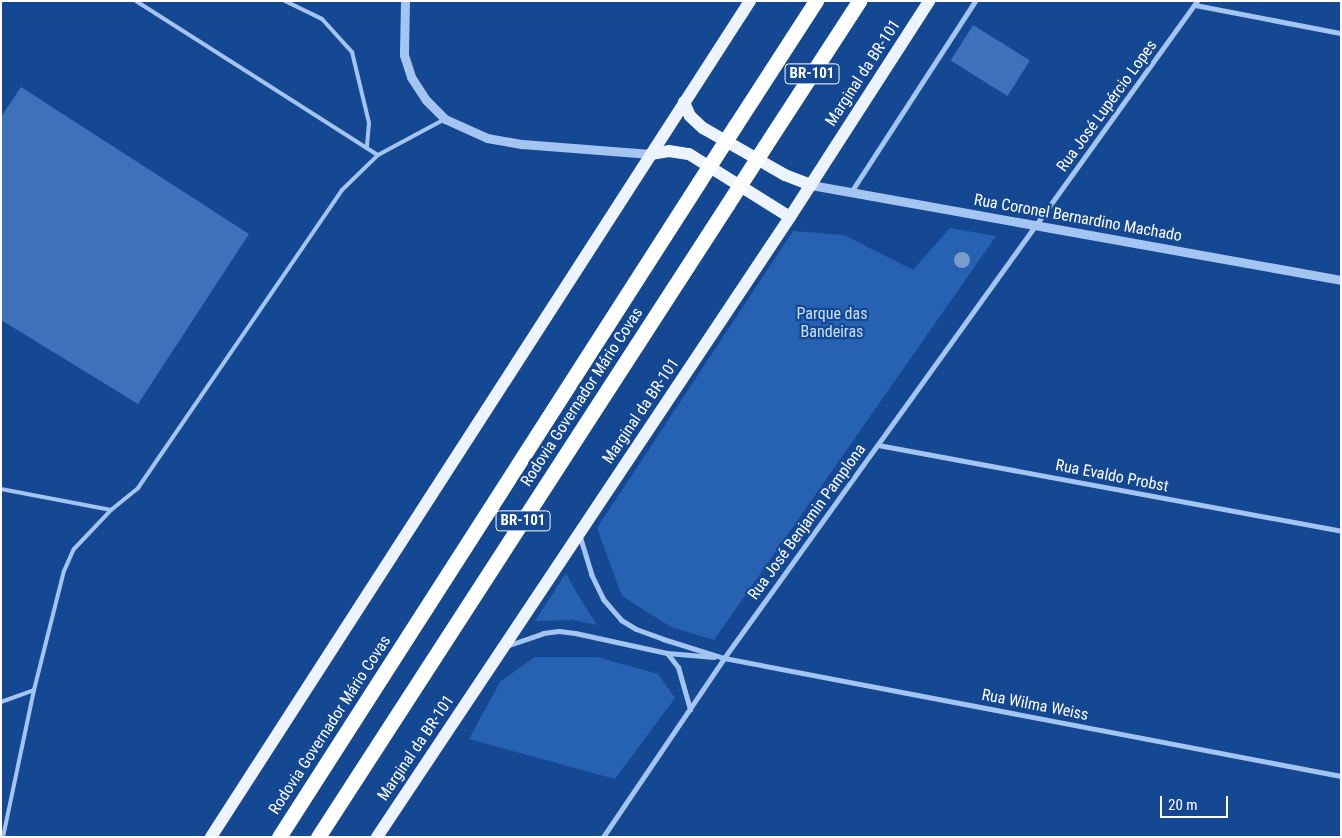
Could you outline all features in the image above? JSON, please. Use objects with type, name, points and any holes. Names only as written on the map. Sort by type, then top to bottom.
[{"type":"highway","name":"Rodovia Governador Mário Covas","points":[[279,837],[816,1]]},
{"type":"highway","name":"Rodovia Governador Mário Covas","points":[[318,837],[859,1]]},
{"type":"main road","points":[[211,837],[750,1]]},
{"type":"main road","name":"Marginal da BR-101","points":[[377,837],[790,217],[929,1]]},
{"type":"main road","points":[[684,102],[690,116],[704,128],[785,175],[811,185]]},
{"type":"main road","points":[[650,154],[670,151],[690,154],[790,217]]},
{"type":"street","points":[[405,1],[404,55],[409,70],[426,100],[445,119],[487,138],[522,144],[650,154]]},
{"type":"street","points":[[851,192],[975,1]]},
{"type":"street","points":[[1196,3],[1341,33]]},
{"type":"street","name":"Rua José Lupércio Lopes","points":[[1036,226],[1196,3]]},
{"type":"street","name":"Rua Coronel Bernardino Machado","points":[[811,185],[1341,280]]},
{"type":"street","name":"Rua José Benjamin Pamplona","points":[[603,837],[724,658],[1036,226]]},
{"type":"street","name":"Rua Evaldo Probst","points":[[878,445],[1341,531]]},
{"type":"street","points":[[579,533],[591,574],[603,600],[621,620],[636,629],[724,658]]},
{"type":"street","points":[[503,647],[543,633],[559,631],[667,653],[724,658]]},
{"type":"street","points":[[667,653],[678,667],[690,709]]},
{"type":"street","name":"Rua Wilma Weiss","points":[[724,658],[1341,776]]},
{"type":"lane","points":[[136,1],[378,155]]},
{"type":"lane","points":[[285,1],[322,19],[352,52],[369,123],[367,148]]},
{"type":"lane","points":[[3,837],[34,690],[64,571],[74,549],[111,510],[138,488],[342,190],[378,155],[445,119]]},
{"type":"lane","points":[[1,489],[111,510]]},
{"type":"lane","points":[[1,702],[34,690]]},
{"type":"lane","points":[[1,820],[6,823]]},
{"type":"green space","name":"Parque das Bandeiras","points":[[950,228],[996,236],[714,640],[671,627],[622,596],[597,528],[793,231],[844,235],[913,270]]},
{"type":"green space","points":[[566,573],[597,625],[572,620],[535,621]]},
{"type":"green space","points":[[535,657],[597,657],[658,674],[675,698],[615,779],[469,739],[500,682]]},
{"type":"building","points":[[973,25],[1030,61],[1008,96],[951,61]]},
{"type":"building","points":[[21,87],[249,234],[138,404],[1,320],[1,117]]}]
